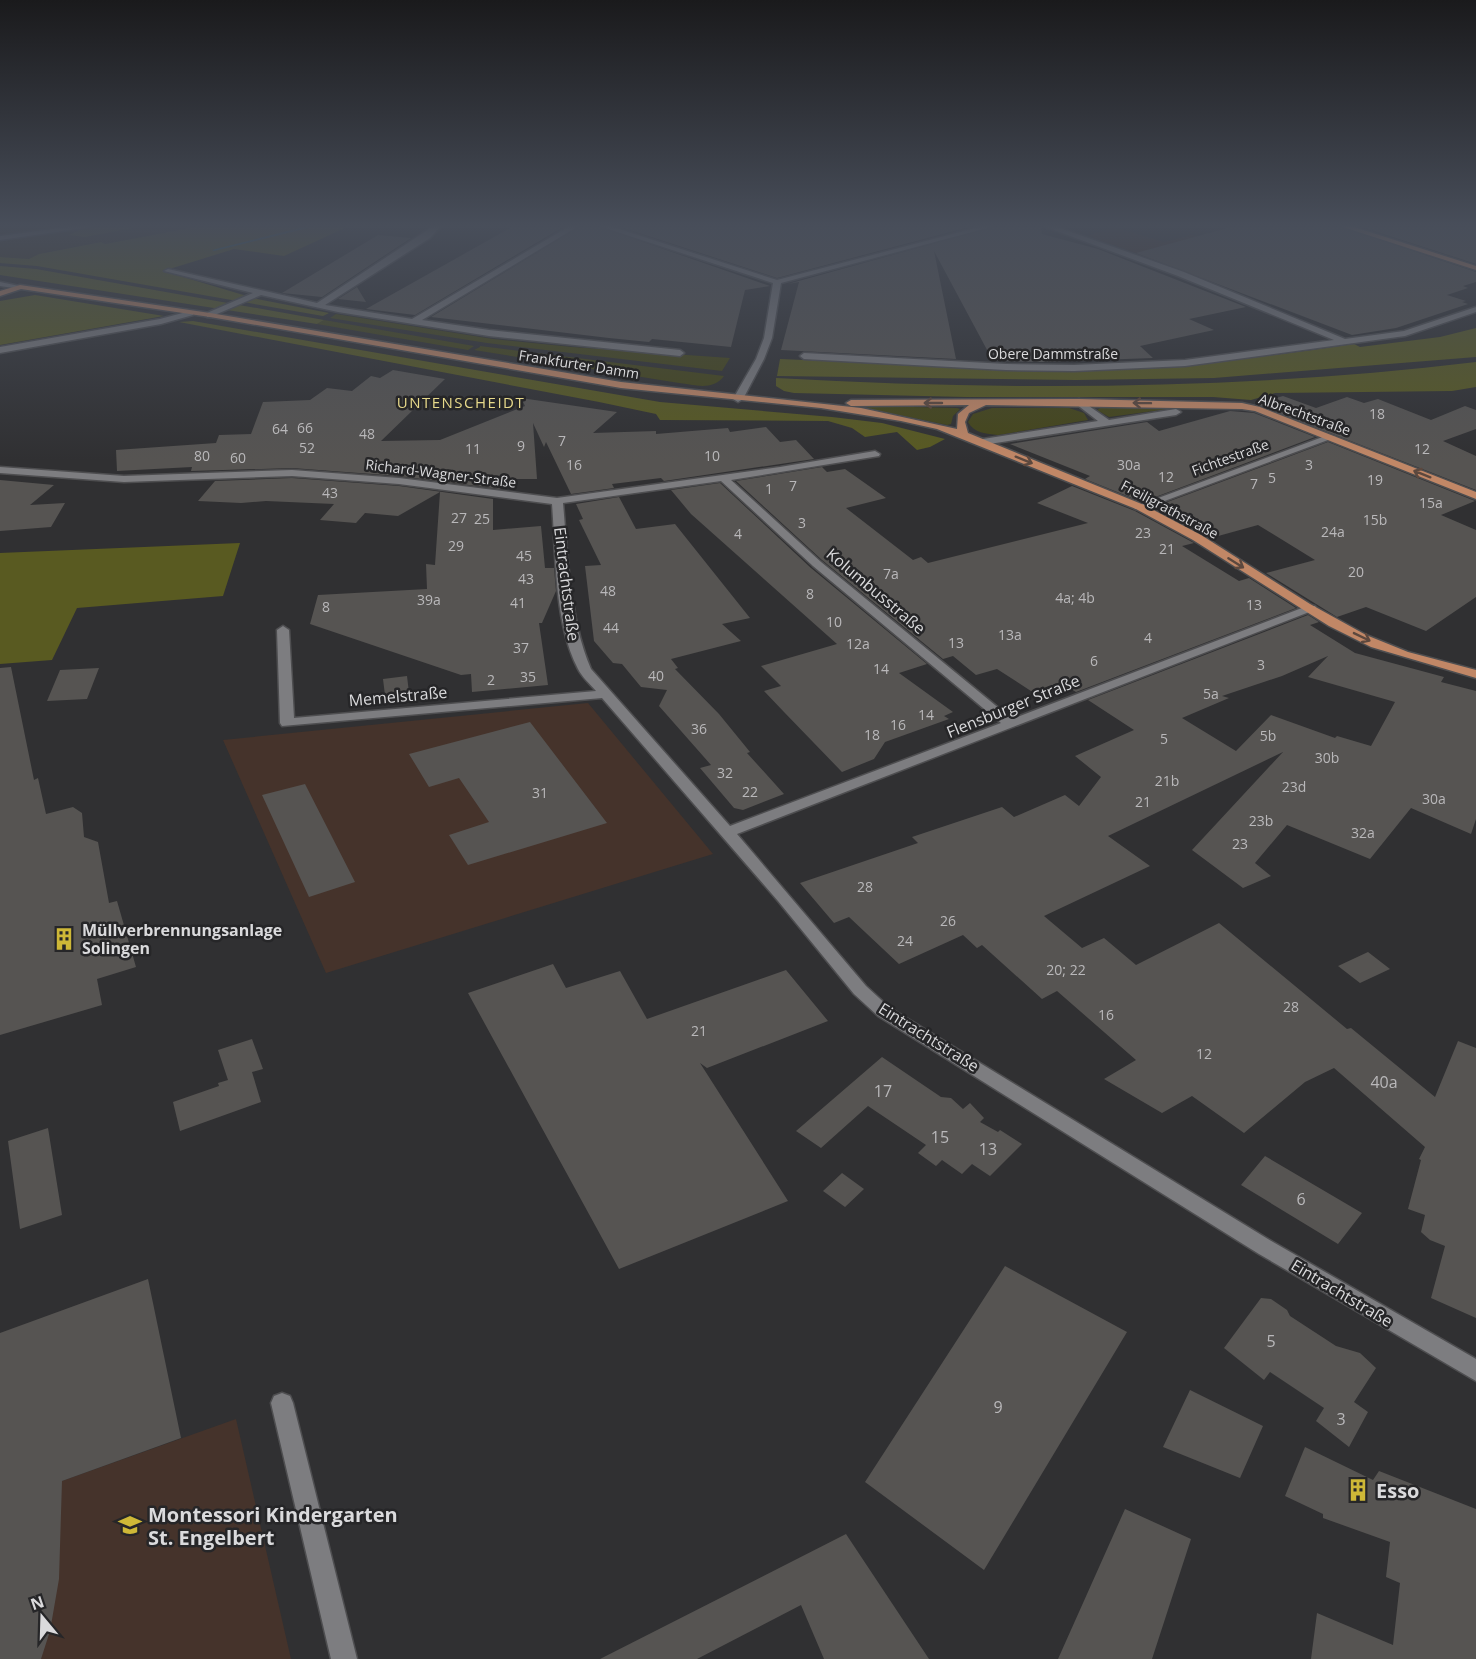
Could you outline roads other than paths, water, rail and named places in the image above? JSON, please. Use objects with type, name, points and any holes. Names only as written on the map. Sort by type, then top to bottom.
[{"type":"main road","name":"Frankfurter Damm","points":[[134,304],[210,315],[621,385],[738,399],[800,403]]},
{"type":"main road","name":"Albrechtstraße","points":[[800,403],[1079,402],[1242,406],[1257,409],[1331,437],[1476,496]]},
{"type":"main road","name":"Freiligrathstraße","points":[[800,403],[889,416],[963,434],[983,442],[1139,507],[1187,532],[1363,639],[1476,674]]},
{"type":"main road","points":[[963,434],[959,422],[961,416],[977,405],[988,403]]},
{"type":"street","points":[[210,315],[233,304]]},
{"type":"street","points":[[310,304],[534,339],[680,353]]},
{"type":"street","points":[[413,322],[443,304]]},
{"type":"street","points":[[738,399],[760,359],[768,338],[773,304]]},
{"type":"street","points":[[1255,304],[1344,341]]},
{"type":"street","name":"Obere Dammstraße","points":[[804,356],[929,364],[1074,368],[1185,363],[1406,333],[1476,309]]},
{"type":"street","points":[[0,350],[161,321],[190,313]]},
{"type":"street","points":[[1079,402],[1107,423]]},
{"type":"street","points":[[983,442],[1176,412]]},
{"type":"street","name":"Fichtestraße","points":[[1139,507],[1331,437]]},
{"type":"street","name":"Richard-Wagner-Straße","points":[[0,470],[124,480],[292,472],[399,481],[557,501],[875,454]]},
{"type":"street","name":"Kolumbusstraße","points":[[723,478],[817,564],[1011,725]]},
{"type":"street","name":"Eintrachtstraße","points":[[557,501],[570,625],[577,655],[585,670],[784,897],[860,990],[884,1012],[1266,1248],[1476,1371]]},
{"type":"street","name":"Flensburger Straße","points":[[726,833],[1311,609]]},
{"type":"street","name":"Memelstraße","points":[[283,630],[287,723],[604,694]]},
{"type":"street","points":[[282,1403],[344,1659]]},
{"type":"place","name":"Müllverbrennungsanlage Solingen","points":[[64,939]]},
{"type":"place","name":"Esso","points":[[1358,1490]]},
{"type":"place","name":"Montessori Kindergarten St. Engelbert","points":[[130,1525]]},
{"type":"district","name":"UNTENSCHEIDT","points":[[461,402]]}]
